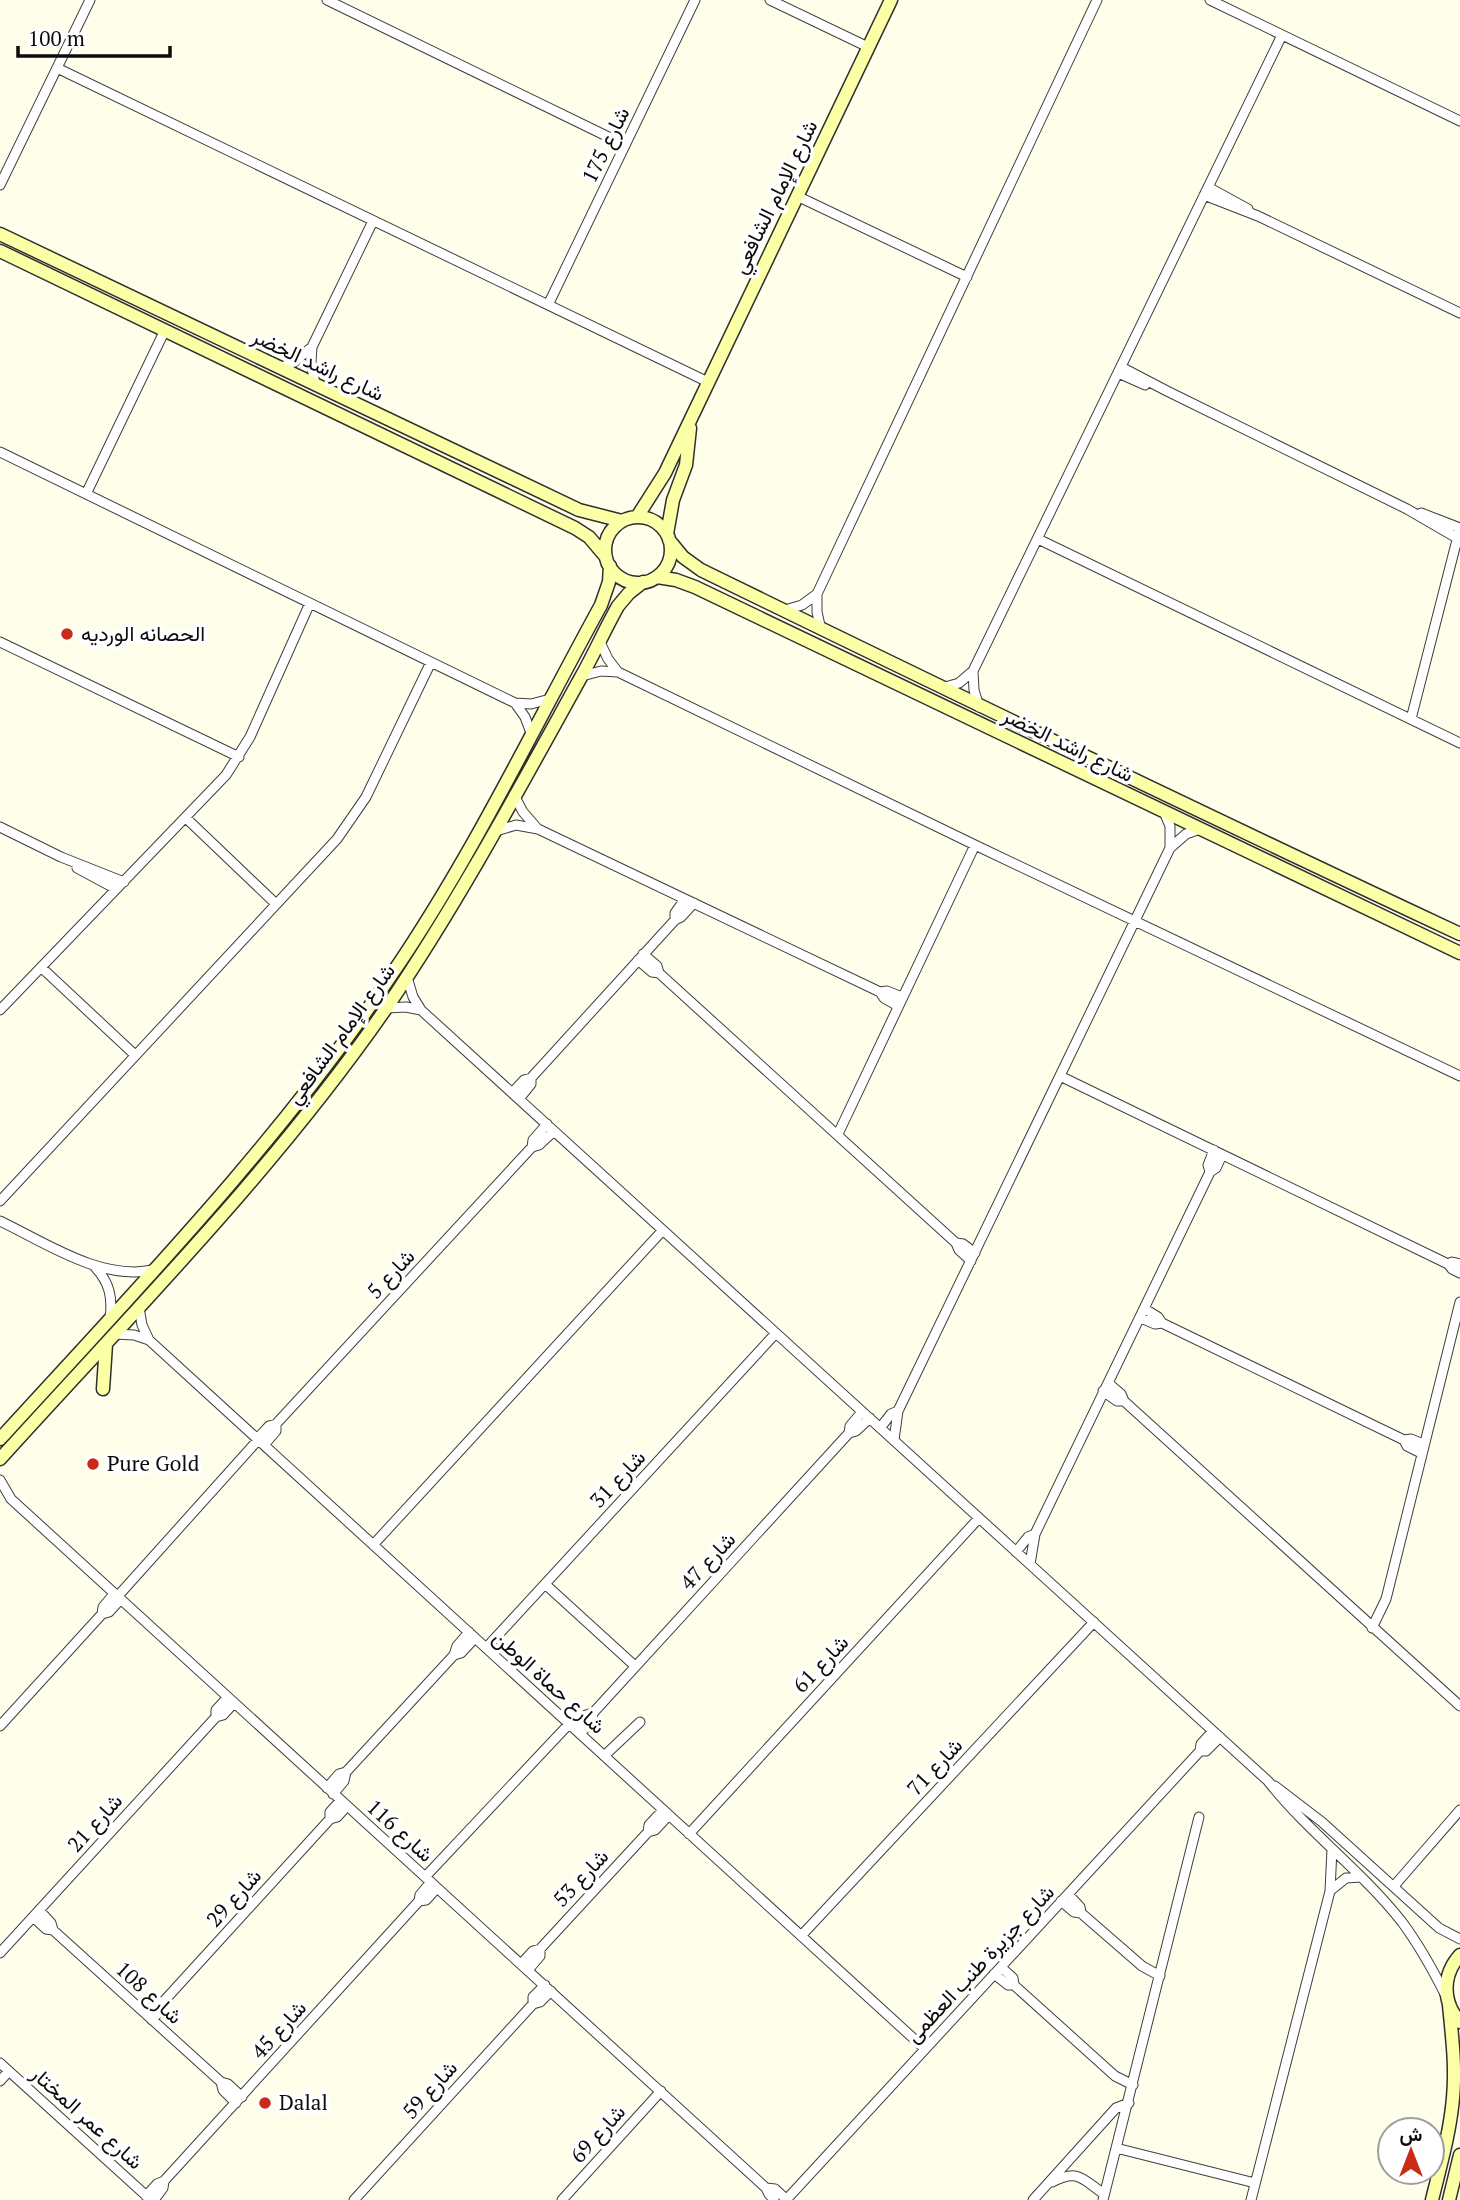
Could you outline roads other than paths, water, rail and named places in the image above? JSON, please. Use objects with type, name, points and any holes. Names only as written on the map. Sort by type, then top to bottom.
[{"type":"street","points":[[0,185],[90,0]]},
{"type":"street","points":[[327,0],[625,145]]},
{"type":"street","name":"شارع 175","points":[[548,305],[695,0]]},
{"type":"street","points":[[770,0],[868,47]]},
{"type":"street","name":"شارع الإمام الشافعي","points":[[637,517],[659,484],[891,0]]},
{"type":"street","points":[[1210,0],[1460,121]]},
{"type":"street","points":[[821,630],[817,594],[1098,2]]},
{"type":"street","points":[[941,688],[959,683],[973,671],[1282,35]]},
{"type":"street","points":[[57,68],[708,382]]},
{"type":"street","points":[[1206,191],[1459,313]]},
{"type":"street","points":[[797,196],[967,278]]},
{"type":"street","points":[[280,368],[301,358],[312,347],[373,221]]},
{"type":"street","name":"شارع راشد الخضر","points":[[0,234],[579,510],[622,521]]},
{"type":"street","name":"شارع راشد الخضر","points":[[0,251],[575,528],[589,537],[608,562]]},
{"type":"street","points":[[86,494],[164,330]]},
{"type":"street","points":[[312,347],[311,362],[315,384]]},
{"type":"street","points":[[1120,370],[1407,509],[1457,538]]},
{"type":"street","name":"شارع الإمام الشافعي","points":[[668,537],[673,500],[686,465],[694,411]]},
{"type":"street","points":[[0,452],[515,703],[531,704],[550,699]]},
{"type":"street","points":[[1407,509],[1460,527],[1411,719]]},
{"type":"street","points":[[637,517],[657,523],[668,537],[668,564],[657,577],[643,582],[624,579],[608,562],[607,540],[610,532],[622,521],[637,517]]},
{"type":"street","name":"شارع راشد الخضر","points":[[668,537],[691,564],[821,630],[1460,934]]},
{"type":"street","points":[[1038,539],[1460,743]]},
{"type":"street","name":"شارع الإمام الشافعي","points":[[0,1439],[267,1140],[362,1018],[447,889],[499,798],[531,733],[605,598],[609,582],[608,562]]},
{"type":"street","name":"شارع راشد الخضر","points":[[657,577],[695,587],[1460,953]]},
{"type":"street","name":"شارع الإمام الشافعي","points":[[0,1459],[278,1149],[343,1068],[439,927],[496,831],[623,599],[643,582]]},
{"type":"street","points":[[784,611],[802,605],[817,594]]},
{"type":"street","points":[[0,1010],[219,784],[239,757],[310,603]]},
{"type":"street","points":[[0,642],[239,757]]},
{"type":"street","points":[[600,642],[618,672]]},
{"type":"street","points":[[0,1201],[337,839],[357,812],[431,662]]},
{"type":"street","points":[[581,676],[601,671],[618,672],[1460,1076]]},
{"type":"street","points":[[973,671],[974,690],[979,707]]},
{"type":"street","points":[[515,703],[525,717],[531,733]]},
{"type":"street","points":[[514,795],[523,812],[538,828]]},
{"type":"street","points":[[1164,812],[1170,826],[1170,848]]},
{"type":"street","points":[[186,818],[275,903]]},
{"type":"street","points":[[496,831],[516,825],[538,828],[880,992],[887,991],[900,1002]]},
{"type":"street","points":[[0,827],[120,886]]},
{"type":"street","points":[[894,1440],[898,1411],[1170,848],[1186,834],[1200,829]]},
{"type":"street","points":[[838,1134],[975,845]]},
{"type":"street","points":[[515,1096],[524,1080],[531,1077],[675,920],[675,913],[689,901]]},
{"type":"street","points":[[640,957],[657,966],[659,973],[838,1134],[956,1243],[959,1250],[973,1257]]},
{"type":"street","points":[[42,968],[135,1055]]},
{"type":"street","points":[[407,977],[413,997],[421,1010],[550,1128],[1268,1781],[1309,1811],[1439,1928],[1460,1939]]},
{"type":"street","points":[[386,1008],[406,1007],[421,1010]]},
{"type":"street","points":[[1060,1076],[1448,1264],[1460,1273]]},
{"type":"street","name":"شارع 5","points":[[0,1726],[102,1614],[103,1607],[117,1597],[260,1442],[275,1433],[276,1424],[532,1147],[533,1140],[550,1128]]},
{"type":"street","points":[[1030,1564],[1035,1534],[1210,1172],[1216,1168],[1218,1152]]},
{"type":"street","points":[[0,1221],[93,1266],[117,1273],[153,1270]]},
{"type":"street","points":[[373,1545],[663,1230]]},
{"type":"street","points":[[1448,1264],[1460,1264]]},
{"type":"street","points":[[93,1266],[107,1283],[111,1295],[110,1318]]},
{"type":"street","points":[[1372,1628],[1386,1599],[1460,1302]]},
{"type":"street","name":"شارع حماة الوطن","points":[[138,1307],[149,1340],[925,2049]]},
{"type":"street","points":[[1143,1313],[1158,1317],[1162,1323],[1404,1440],[1408,1446],[1422,1449]]},
{"type":"street","name":"شارع 31","points":[[486,1648],[776,1333]]},
{"type":"street","points":[[103,1389],[110,1338],[134,1335],[149,1340]]},
{"type":"street","points":[[1106,1387],[1117,1401],[1124,1401],[1460,1706]]},
{"type":"street","points":[[880,1428],[891,1414],[898,1411]]},
{"type":"street","name":"شارع 47","points":[[431,1882],[574,1729],[592,1720],[593,1713],[635,1666],[849,1433],[850,1426],[866,1415]]},
{"type":"street","name":"شارع 116","points":[[0,1479],[11,1499]]},
{"type":"street","name":"شارع 116","points":[[0,1493],[11,1499],[661,2091],[766,2188],[774,2200]]},
{"type":"street","name":"شارع 61","points":[[689,1834],[979,1518]]},
{"type":"street","points":[[1016,1552],[1028,1537],[1035,1534]]},
{"type":"street","points":[[545,1584],[635,1666]]},
{"type":"street","name":"شارع 71","points":[[801,1936],[1094,1622]]},
{"type":"street","points":[[337,1797],[339,1774],[346,1772],[454,1654],[461,1653],[472,1635]]},
{"type":"street","name":"شارع 21","points":[[0,1953],[216,1717],[216,1710],[230,1700]]},
{"type":"street","points":[[604,1756],[640,1722]]},
{"type":"street","name":"شارع جزيرة طنب العظمى","points":[[786,2200],[1200,1751],[1206,1751],[1217,1734]]},
{"type":"street","points":[[1268,1781],[1285,1802],[1390,1907],[1413,1937],[1460,2022]]},
{"type":"street","name":"شارع 29","points":[[149,2017],[157,2003],[164,2001],[330,1819],[330,1812],[337,1797]]},
{"type":"street","points":[[1394,1886],[1460,1810]]},
{"type":"street","name":"شارع 53","points":[[525,1967],[540,1956],[540,1949],[648,1832],[655,1830],[666,1812]]},
{"type":"street","points":[[1104,2197],[1199,1817]]},
{"type":"street","points":[[1251,2200],[1330,1891],[1332,1849]]},
{"type":"street","points":[[1330,1891],[1340,1881],[1353,1876],[1361,1877]]},
{"type":"street","name":"شارع 45","points":[[150,2199],[157,2184],[164,2182],[419,1902],[420,1895],[431,1882]]},
{"type":"street","points":[[1065,1898],[1073,1912],[1081,1913],[1142,1966],[1160,1976]]},
{"type":"street","name":"شارع 108","points":[[36,1913],[50,1921],[53,1930],[221,2082],[228,2084],[239,2100]]},
{"type":"street","points":[[1432,2200],[1453,2101],[1454,2065],[1448,2001],[1449,1973],[1460,1955]]},
{"type":"street","points":[[998,1970],[1007,1984],[1014,1984],[1115,2076],[1133,2085]]},
{"type":"street","name":"شارع 59","points":[[356,2198],[533,2004],[540,2002],[548,1988]]},
{"type":"street","name":"شارع عمر المختار","points":[[0,2063],[150,2199]]},
{"type":"street","points":[[0,2081],[9,2071]]},
{"type":"street","name":"شارع 69","points":[[562,2200],[661,2091]]},
{"type":"street","points":[[1033,2200],[1116,2108],[1129,2103]]},
{"type":"street","points":[[1116,2148],[1255,2183]]},
{"type":"street","points":[[1449,2200],[1460,2155]]},
{"type":"street","points":[[1047,2185],[1061,2178],[1074,2176],[1086,2179],[1104,2197]]},
{"type":"street","name":"شارع 116","points":[[766,2188],[773,2188],[786,2200]]},
{"type":"street","points":[[356,2198],[368,2200]]},
{"type":"place","name":"الحصانه الورديه","points":[[67,634]]},
{"type":"place","name":"Pure Gold","points":[[93,1464]]},
{"type":"place","name":"Dalal","points":[[265,2103]]}]
